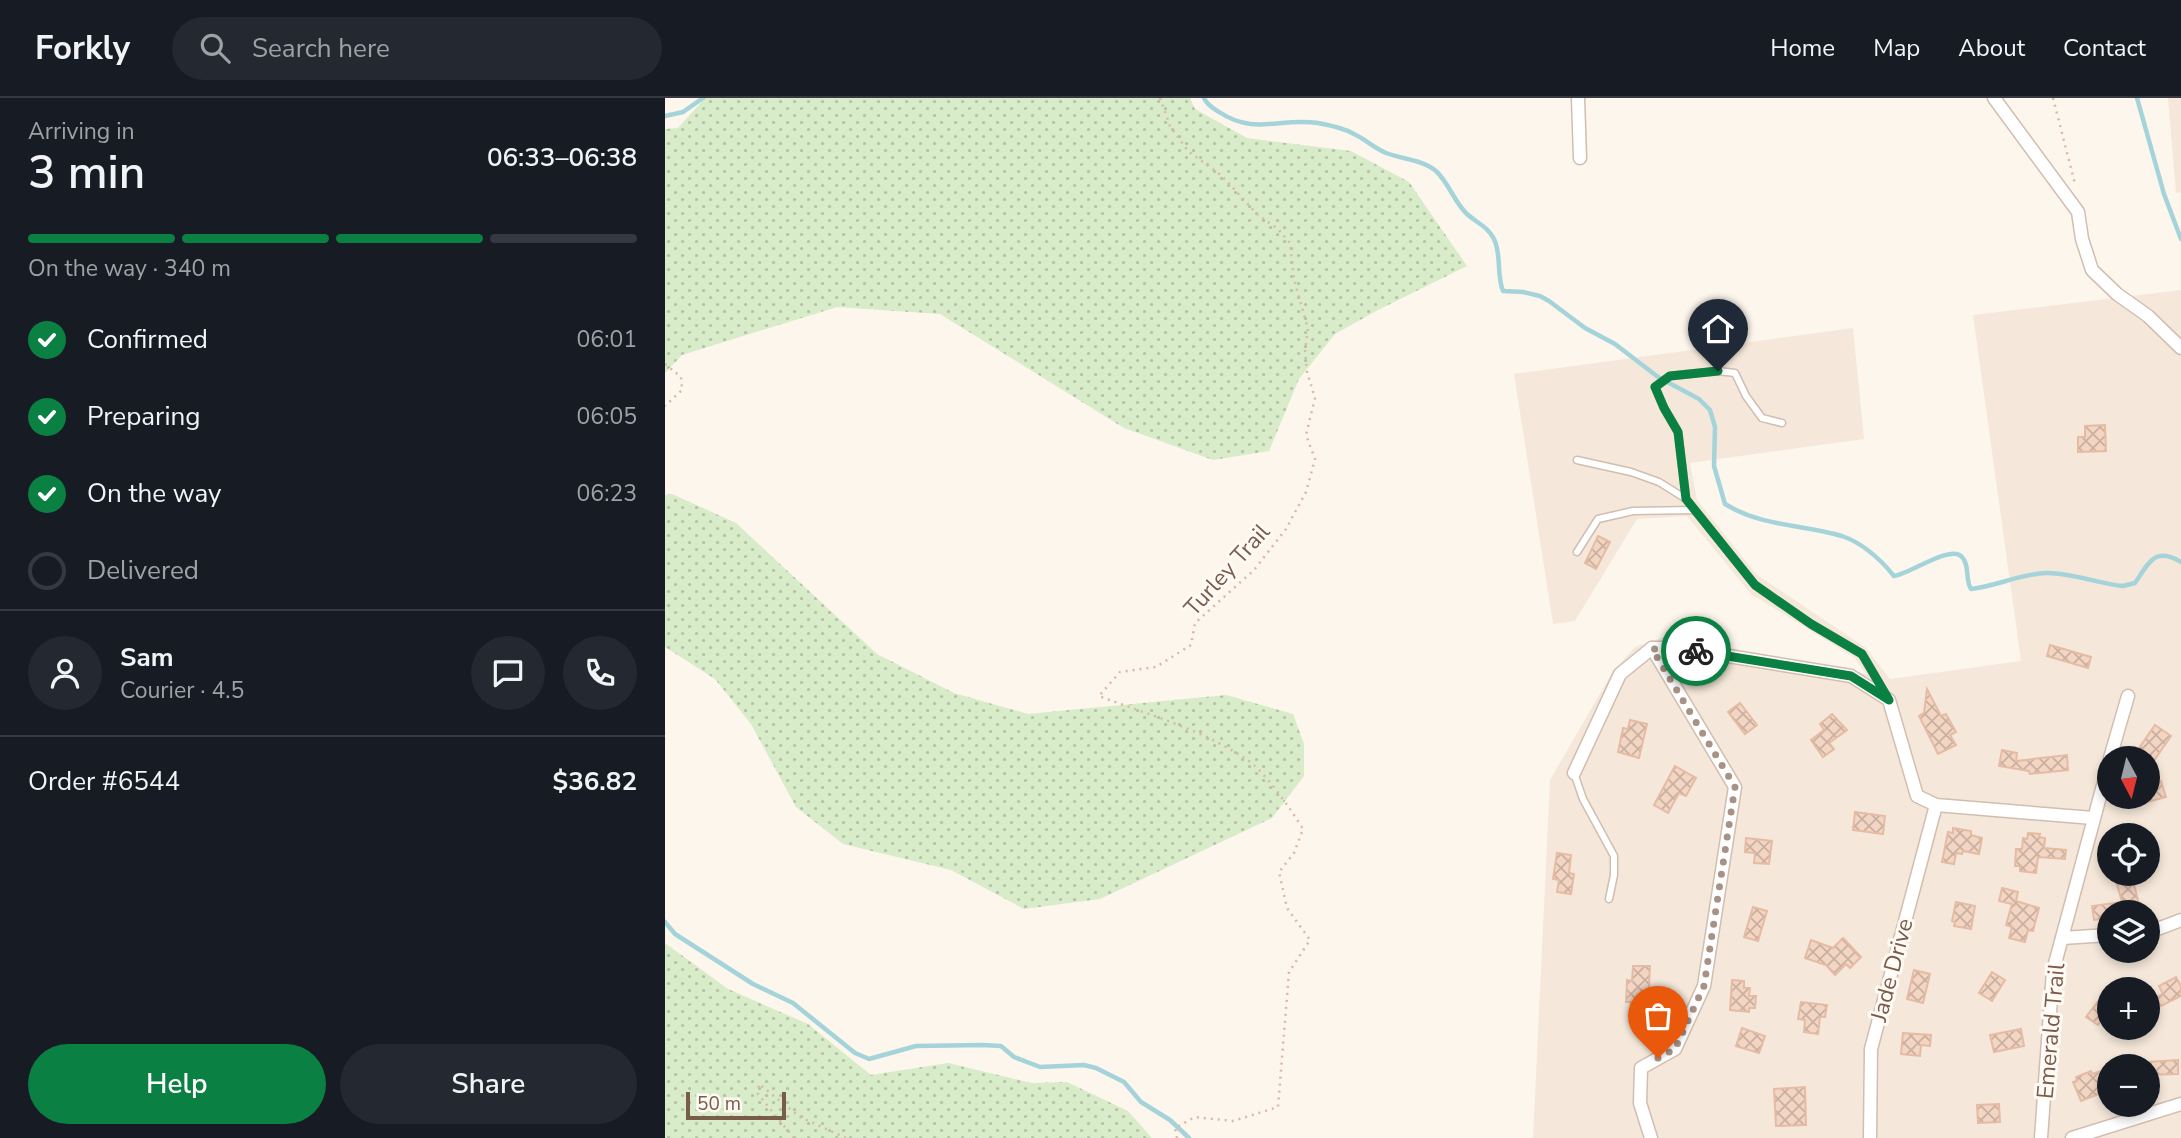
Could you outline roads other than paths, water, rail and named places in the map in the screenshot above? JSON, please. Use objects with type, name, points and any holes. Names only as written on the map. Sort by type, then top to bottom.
[{"type":"street","points":[[1578,98],[1580,158]]},
{"type":"street","points":[[1994,98],[2078,212],[2082,239],[2092,270],[2148,316],[2181,348]]},
{"type":"street","points":[[1574,773],[1620,674],[1652,649],[1679,648],[1851,676],[1889,700],[1917,796],[1936,806],[2093,818]]},
{"type":"street","points":[[1651,1138],[1640,1103],[1641,1068],[1675,1049],[1704,986],[1735,787],[1652,649]]},
{"type":"street","points":[[2113,746],[2128,696]]},
{"type":"street","name":"Emerald Trail","points":[[2041,1138],[2053,971],[2097,804]]},
{"type":"street","name":"Jade Drive","points":[[1870,1138],[1871,1049],[1936,806]]},
{"type":"street","points":[[2160,928],[2181,920]]},
{"type":"street","points":[[2061,938],[2097,936]]},
{"type":"street","points":[[2072,1138],[2181,1104]]},
{"type":"lane","points":[[1686,499],[1678,432],[1655,387],[1670,376],[1718,371],[1735,373],[1762,418],[1782,423]]},
{"type":"lane","points":[[1577,460],[1631,472],[1659,482],[1686,499],[1755,585],[1811,624],[1862,654],[1889,700]]},
{"type":"lane","points":[[1577,552],[1598,519],[1633,511],[1695,510]]},
{"type":"lane","points":[[1574,773],[1583,799],[1614,856],[1614,875],[1609,899]]},
{"type":"waterway","points":[[665,116],[683,112],[703,98]]},
{"type":"waterway","points":[[1204,98],[1219,112],[1245,123],[1304,122],[1341,128],[1386,153],[1431,167],[1445,181],[1462,209],[1492,235],[1498,252],[1503,291],[1523,292],[1549,301],[1585,328],[1615,344],[1658,377],[1699,399],[1710,410],[1715,427],[1714,466],[1725,504],[1739,511],[1768,521],[1842,536],[1871,553],[1894,576],[1940,557],[1957,554],[1964,560],[1971,589],[2046,573],[2065,574],[2123,586],[2135,583],[2149,563],[2158,556],[2172,557],[2181,562]]},
{"type":"waterway","points":[[2137,98],[2164,194],[2181,239]]},
{"type":"waterway","points":[[665,922],[675,934],[753,984],[793,1003],[855,1053],[869,1059],[916,1046],[983,1045],[1001,1046],[1014,1057],[1040,1067],[1084,1065],[1124,1082],[1141,1102],[1170,1120],[1189,1138]]}]
